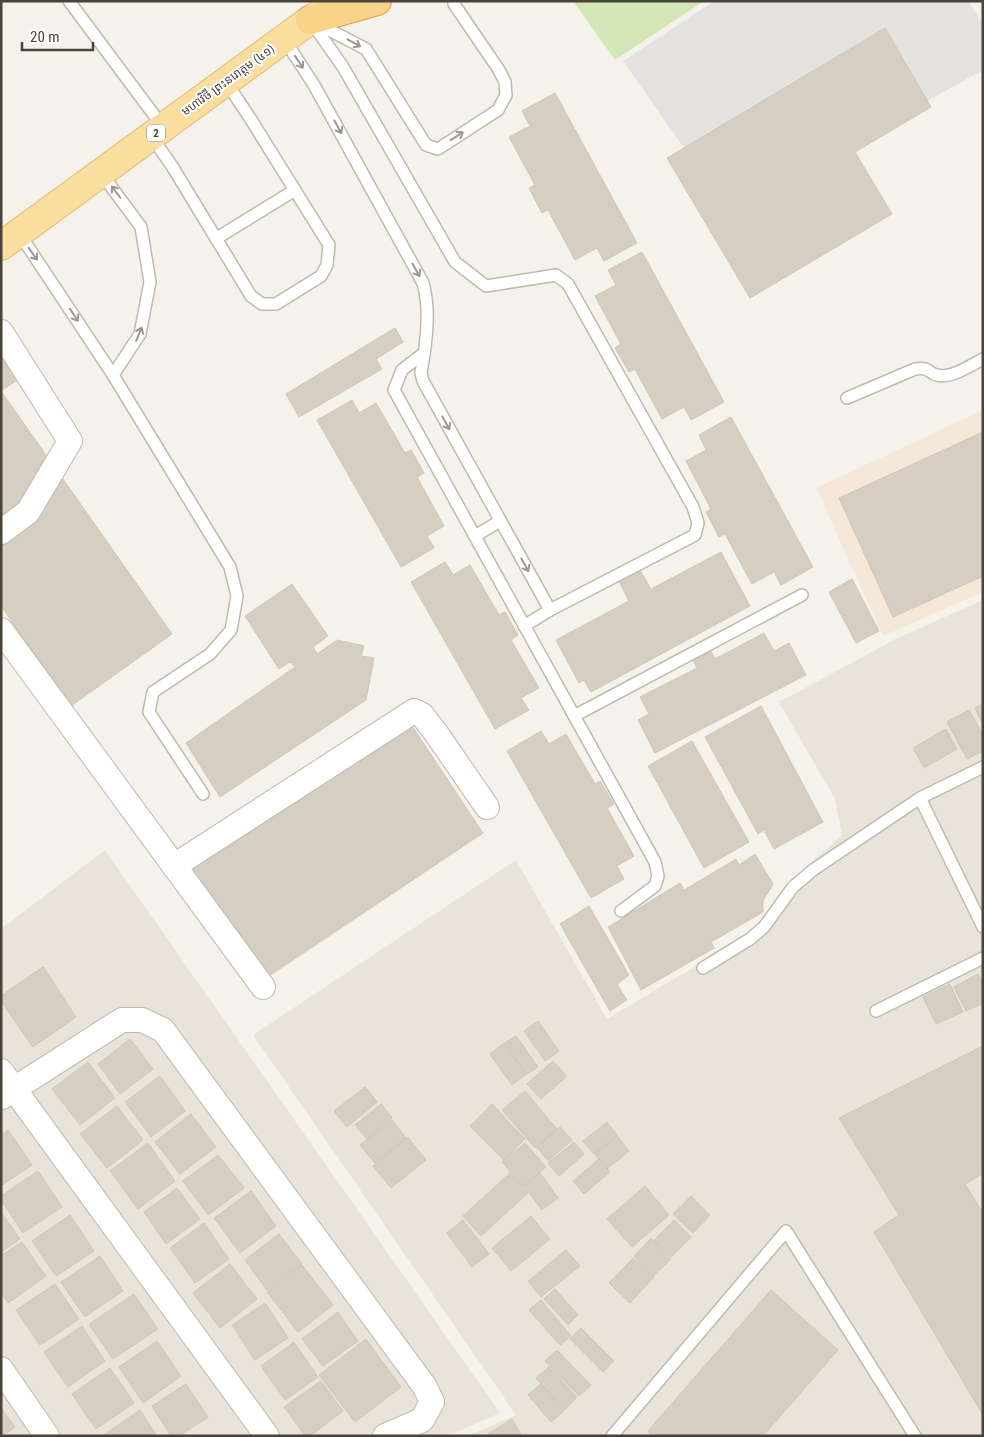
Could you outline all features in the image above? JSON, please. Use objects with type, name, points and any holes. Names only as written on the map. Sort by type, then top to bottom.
[{"type":"highway","points":[[320,7],[377,1]]},
{"type":"main road","name":"2","points":[[320,7],[342,1]]},
{"type":"main road","name":"មហាវិថី ព្រះនរោត្តម (៤១)","points":[[6,242],[284,39],[320,7]]},
{"type":"street","points":[[1,332],[70,442],[28,512],[1,532]]},
{"type":"street","points":[[1,630],[263,987]]},
{"type":"street","points":[[174,866],[414,712],[422,715],[436,733],[487,807]]},
{"type":"street","points":[[267,1436],[6,1086],[122,1020],[142,1020],[163,1030],[425,1387],[432,1402],[422,1420],[386,1436]]},
{"type":"street","points":[[1,1369],[47,1436]]},
{"type":"lane","points":[[69,1],[157,132],[172,166],[251,296],[262,304],[276,304],[321,276],[327,265],[329,245],[226,82]]},
{"type":"lane","points":[[320,7],[366,49],[426,145],[438,149],[498,110],[506,95],[505,82],[499,70],[454,4],[454,1]]},
{"type":"lane","points":[[320,7],[344,67],[455,262],[486,286],[556,275],[568,284],[693,507],[698,523],[695,534],[550,610],[524,626]]},
{"type":"lane","points":[[284,39],[314,85],[423,283],[427,297],[421,373],[423,381],[550,610]]},
{"type":"lane","points":[[101,173],[141,228],[150,282],[140,334],[113,375]]},
{"type":"lane","points":[[217,238],[295,190]]},
{"type":"lane","points":[[6,242],[113,375],[230,567],[237,596],[231,630],[210,654],[153,692],[149,712],[203,794]]},
{"type":"lane","points":[[424,353],[402,370],[394,390],[655,862],[658,876],[655,886],[621,910]]},
{"type":"lane","points":[[847,398],[915,369],[926,368],[937,376],[954,374],[983,359]]},
{"type":"lane","points":[[475,536],[500,521]]},
{"type":"lane","points":[[574,716],[802,595]]},
{"type":"lane","points":[[703,968],[750,939],[764,927],[793,887],[814,870],[920,798],[983,767]]},
{"type":"lane","points":[[920,798],[983,927]]},
{"type":"lane","points":[[876,1011],[983,958]]},
{"type":"lane","points":[[612,1436],[786,1231],[915,1436]]},
{"type":"shaded area","points":[[714,1],[968,1],[983,24],[983,70],[927,101],[884,28],[684,148],[623,61]]},
{"type":"shaded area","points":[[983,410],[983,592],[883,636],[816,488]]},
{"type":"shaded area","points":[[983,600],[983,1436],[467,1436],[516,1415],[253,1035],[516,860],[607,1019],[746,936],[761,924],[792,880],[842,835],[835,799],[779,702],[896,639]]},
{"type":"shaded area","points":[[105,850],[500,1413],[447,1436],[1,1436],[1,929]]},
{"type":"green space","points":[[573,1],[704,1],[615,60]]},
{"type":"building","points":[[885,28],[931,107],[855,152],[892,214],[750,298],[667,158]]},
{"type":"building","points":[[555,93],[637,243],[604,261],[597,248],[575,260],[548,210],[542,213],[529,188],[535,185],[509,137],[530,126],[522,111]]},
{"type":"building","points":[[642,252],[724,402],[691,420],[684,407],[662,419],[635,369],[629,372],[615,348],[621,344],[595,296],[616,285],[608,270]]},
{"type":"building","points":[[395,328],[403,342],[376,359],[382,369],[299,417],[286,394]]},
{"type":"building","points":[[1,345],[23,376],[1,391]]},
{"type":"building","points":[[1,391],[172,634],[71,706],[1,606]]},
{"type":"building","points":[[352,400],[359,413],[376,403],[405,453],[411,450],[424,473],[417,477],[444,526],[427,536],[434,548],[401,567],[317,420]]},
{"type":"building","points":[[731,417],[813,567],[781,585],[774,572],[752,584],[725,534],[719,537],[706,512],[711,509],[686,461],[706,450],[699,435]]},
{"type":"building","points":[[983,432],[983,576],[893,617],[839,498]]},
{"type":"building","points":[[721,552],[750,606],[591,692],[584,680],[579,683],[556,640],[629,601],[619,581],[640,570],[651,589]]},
{"type":"building","points":[[445,562],[453,575],[470,565],[499,615],[505,612],[518,635],[511,640],[539,688],[521,698],[529,710],[495,729],[411,582]]},
{"type":"building","points":[[852,579],[879,631],[856,643],[829,592]]},
{"type":"building","points":[[292,584],[328,636],[313,647],[317,654],[337,640],[364,646],[361,656],[374,658],[366,700],[220,797],[186,743],[295,667],[290,662],[279,669],[245,616]]},
{"type":"building","points":[[764,633],[774,651],[789,643],[806,675],[655,753],[638,720],[649,714],[640,697],[697,668],[693,660],[711,651],[715,659]]},
{"type":"building","points":[[983,704],[983,725],[975,708]]},
{"type":"building","points":[[761,706],[823,822],[774,849],[764,830],[758,834],[705,737]]},
{"type":"building","points":[[969,710],[983,735],[983,751],[967,759],[947,722]]},
{"type":"building","points":[[406,717],[483,833],[266,978],[188,863]]},
{"type":"building","points":[[946,729],[957,749],[924,768],[913,748]]},
{"type":"building","points":[[541,731],[549,744],[566,734],[595,784],[600,781],[614,804],[607,808],[634,856],[617,866],[624,879],[591,898],[507,751]]},
{"type":"building","points":[[692,741],[749,842],[704,868],[648,766]]},
{"type":"building","points":[[755,854],[773,884],[763,901],[763,912],[711,942],[714,948],[641,990],[608,927],[680,883],[684,890],[736,859],[739,865]]},
{"type":"building","points":[[589,906],[629,975],[617,984],[627,1000],[610,1011],[560,924]]},
{"type":"building","points":[[43,967],[76,1017],[33,1047],[1,1001],[1,996]]},
{"type":"building","points":[[978,974],[983,983],[983,1003],[966,1011],[954,987]]},
{"type":"building","points":[[950,984],[963,1012],[936,1024],[923,997]]},
{"type":"building","points":[[538,1021],[559,1051],[545,1061],[524,1031]]},
{"type":"building","points":[[516,1036],[538,1067],[527,1074],[505,1043]]},
{"type":"building","points":[[130,1039],[153,1069],[120,1094],[98,1064]]},
{"type":"building","points":[[504,1043],[526,1074],[512,1085],[490,1054]]},
{"type":"building","points":[[983,1046],[983,1173],[965,1184],[983,1213],[983,1415],[874,1232],[899,1215],[839,1118]]},
{"type":"building","points":[[553,1061],[567,1076],[541,1099],[527,1084]]},
{"type":"building","points":[[88,1062],[115,1098],[80,1125],[52,1089]]},
{"type":"building","points":[[160,1076],[185,1111],[151,1137],[125,1102]]},
{"type":"building","points":[[365,1087],[377,1102],[347,1127],[334,1111]]},
{"type":"building","points":[[525,1091],[557,1129],[535,1148],[502,1110]]},
{"type":"building","points":[[381,1104],[392,1118],[367,1139],[355,1125]]},
{"type":"building","points":[[492,1104],[525,1139],[504,1160],[470,1126]]},
{"type":"building","points":[[117,1106],[143,1140],[107,1168],[80,1134]]},
{"type":"building","points":[[191,1114],[216,1147],[180,1174],[155,1142]]},
{"type":"building","points":[[392,1120],[406,1138],[375,1163],[360,1145]]},
{"type":"building","points":[[607,1122],[617,1135],[594,1154],[583,1141]]},
{"type":"building","points":[[560,1127],[572,1140],[548,1161],[537,1147]]},
{"type":"building","points":[[8,1130],[32,1165],[1,1186],[1,1135]]},
{"type":"building","points":[[617,1136],[629,1151],[607,1169],[595,1154]]},
{"type":"building","points":[[408,1137],[426,1160],[391,1188],[373,1166]]},
{"type":"building","points":[[574,1142],[584,1154],[559,1176],[548,1163]]},
{"type":"building","points":[[148,1143],[175,1181],[138,1209],[110,1171]]},
{"type":"building","points":[[525,1143],[546,1167],[523,1186],[502,1162]]},
{"type":"building","points":[[218,1155],[244,1188],[208,1215],[183,1181]]},
{"type":"building","points":[[599,1159],[610,1172],[584,1194],[573,1181]]},
{"type":"building","points":[[38,1171],[62,1207],[23,1233],[1,1200],[1,1196]]},
{"type":"building","points":[[510,1173],[528,1193],[481,1236],[463,1216]]},
{"type":"building","points":[[540,1173],[558,1198],[542,1210],[524,1186]]},
{"type":"building","points":[[645,1186],[669,1215],[632,1247],[607,1219]]},
{"type":"building","points":[[177,1188],[200,1219],[166,1244],[144,1212]]},
{"type":"building","points":[[251,1191],[276,1226],[240,1253],[214,1218]]},
{"type":"building","points":[[691,1196],[710,1215],[693,1233],[673,1214]]},
{"type":"building","points":[[1,1212],[20,1239],[1,1252]]},
{"type":"building","points":[[70,1215],[94,1251],[56,1276],[32,1241]]},
{"type":"building","points":[[531,1216],[550,1239],[511,1271],[492,1248]]},
{"type":"building","points":[[463,1220],[489,1254],[472,1267],[447,1233]]},
{"type":"building","points":[[674,1220],[691,1237],[671,1257],[654,1240]]},
{"type":"building","points":[[204,1223],[229,1259],[195,1283],[170,1248]]},
{"type":"building","points":[[279,1234],[302,1264],[267,1290],[245,1260]]},
{"type":"building","points":[[651,1238],[671,1259],[653,1276],[634,1256]]},
{"type":"building","points":[[22,1242],[46,1276],[8,1303],[1,1293],[1,1256]]},
{"type":"building","points":[[566,1250],[580,1266],[541,1297],[528,1281]]},
{"type":"building","points":[[100,1256],[123,1291],[85,1317],[61,1282]]},
{"type":"building","points":[[633,1258],[654,1277],[630,1303],[609,1283]]},
{"type":"building","points":[[230,1264],[257,1299],[220,1328],[193,1293]]},
{"type":"building","points":[[302,1265],[333,1305],[298,1332],[267,1292]]},
{"type":"building","points":[[55,1284],[79,1319],[40,1345],[16,1310]]},
{"type":"building","points":[[555,1289],[578,1315],[568,1325],[544,1299]]},
{"type":"building","points":[[771,1290],[838,1350],[763,1436],[653,1436],[648,1431]]},
{"type":"building","points":[[134,1294],[158,1329],[113,1359],[89,1324]]},
{"type":"building","points":[[541,1300],[571,1336],[560,1345],[529,1310]]},
{"type":"building","points":[[265,1303],[288,1338],[255,1360],[232,1325]]},
{"type":"building","points":[[338,1312],[358,1341],[323,1366],[302,1339]]},
{"type":"building","points":[[82,1326],[105,1361],[68,1387],[44,1352]]},
{"type":"building","points":[[581,1328],[614,1361],[603,1372],[570,1339]]},
{"type":"building","points":[[366,1339],[401,1387],[355,1422],[319,1375]]},
{"type":"building","points":[[157,1341],[181,1376],[143,1403],[119,1367]]},
{"type":"building","points":[[294,1342],[318,1377],[285,1400],[261,1366]]},
{"type":"building","points":[[557,1350],[591,1385],[579,1396],[545,1361]]},
{"type":"building","points":[[549,1367],[577,1397],[565,1410],[536,1378]]},
{"type":"building","points":[[110,1368],[134,1403],[96,1429],[72,1394]]},
{"type":"building","points":[[321,1381],[343,1411],[310,1436],[305,1436],[284,1407]]},
{"type":"building","points":[[186,1384],[208,1417],[179,1436],[171,1436],[152,1406]]},
{"type":"building","points":[[541,1384],[564,1411],[551,1422],[528,1395]]},
{"type":"building","points":[[1,1408],[15,1427],[2,1436],[1,1436]]},
{"type":"building","points":[[140,1410],[157,1436],[102,1436]]},
{"type":"building","points":[[512,1419],[522,1436],[485,1436]]}]
